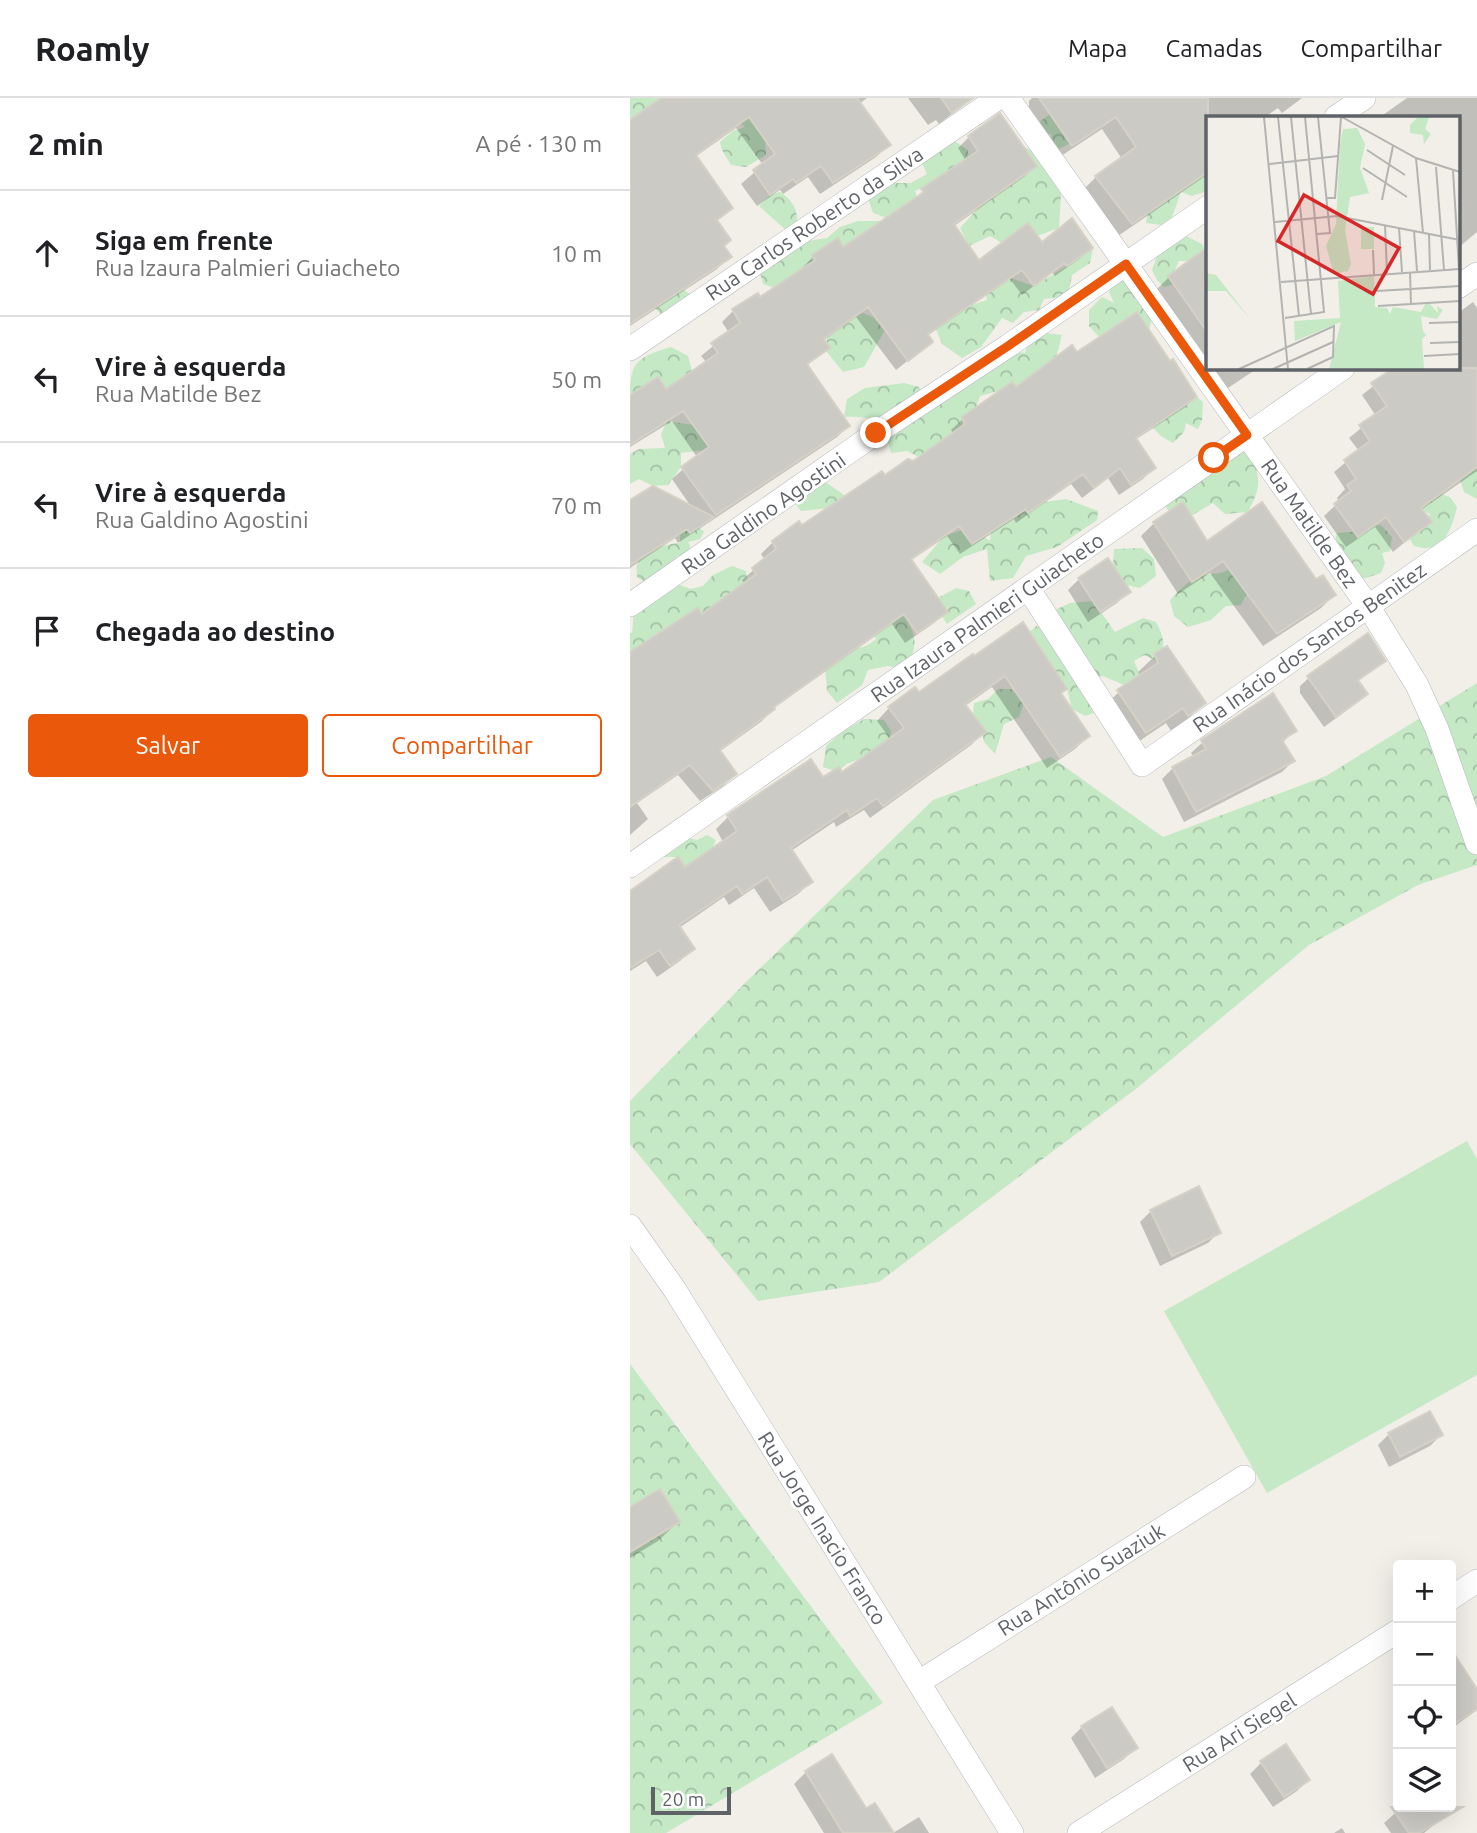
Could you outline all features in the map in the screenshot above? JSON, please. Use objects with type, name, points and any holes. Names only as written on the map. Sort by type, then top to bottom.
[{"type":"street","name":"Rua Carlos Roberto da Silva","points":[[630,349],[998,98]]},
{"type":"street","name":"Rua Matilde Bez","points":[[1008,98],[1368,606],[1417,685],[1437,729],[1477,842]]},
{"type":"street","points":[[1337,116],[1364,98]]},
{"type":"street","name":"Rua Galdino Agostini","points":[[630,605],[876,433],[1008,346],[1206,208]]},
{"type":"street","points":[[1460,286],[1477,274]]},
{"type":"street","name":"Rua Izaura Palmieri Guiacheto","points":[[630,866],[1342,369]]},
{"type":"street","name":"Rua Inácio dos Santos Benitez","points":[[1028,588],[1142,765],[1477,530]]},
{"type":"street","name":"Rua Jorge Inacio Franco","points":[[630,1226],[675,1290],[1013,1833]]},
{"type":"street","name":"Rua Antônio Suaziuk","points":[[919,1682],[1244,1477]]},
{"type":"street","points":[[1456,1595],[1477,1581]]},
{"type":"street","name":"Rua Ari Siegel","points":[[1079,1833],[1393,1634]]},
{"type":"green space","points":[[630,98],[678,98],[641,112],[639,127],[630,143]]},
{"type":"green space","points":[[754,99],[765,140],[766,155],[746,167],[731,165],[720,142],[733,131],[745,127],[732,117]]},
{"type":"green space","points":[[1050,114],[1059,121],[1060,129],[1072,133],[1074,141],[1059,149],[1049,144],[1052,135],[1044,132],[1039,122]]},
{"type":"green space","points":[[953,140],[968,150],[969,166],[915,191],[920,206],[909,226],[873,213],[868,198],[887,183],[911,183],[927,174],[920,159]]},
{"type":"green space","points":[[1024,147],[1033,151],[1061,194],[1059,228],[1037,236],[1018,230],[1002,243],[990,236],[969,246],[960,228]]},
{"type":"green space","points":[[1206,167],[1206,191],[1192,196],[1181,192],[1172,217],[1161,225],[1146,223],[1148,211],[1185,178],[1192,183]]},
{"type":"green space","points":[[780,192],[791,202],[796,213],[797,223],[788,232],[759,206],[770,195]]},
{"type":"green space","points":[[858,221],[880,221],[890,237],[812,255],[814,266],[796,295],[763,284],[760,273],[801,242],[827,238],[840,227]]},
{"type":"green space","points":[[1186,236],[1202,244],[1205,250],[1189,261],[1179,261],[1174,272],[1174,284],[1164,287],[1152,270],[1157,256]]},
{"type":"green space","points":[[1093,248],[1090,263],[1072,275],[1068,296],[1044,299],[1039,310],[1024,312],[1013,323],[1002,318],[981,347],[962,358],[942,344],[936,329],[944,314],[987,300],[982,280],[998,266],[1014,279],[1034,286],[1067,266],[1075,254]]},
{"type":"green space","points":[[1130,278],[1154,311],[1149,330],[1099,337],[1089,326],[1089,310],[1102,297],[1114,303],[1109,292],[1114,283]]},
{"type":"green space","points":[[684,290],[697,299],[665,319],[654,307]]},
{"type":"green space","points":[[863,313],[873,317],[885,330],[864,367],[843,372],[826,351],[827,337],[835,323]]},
{"type":"green space","points":[[1031,331],[1062,335],[1056,358],[1017,386],[980,396],[976,407],[962,417],[963,440],[919,457],[907,451],[891,453],[881,427],[871,419],[844,417],[847,399],[865,388],[904,383],[919,387],[931,405],[972,384],[968,376],[1005,350],[1025,353]]},
{"type":"green space","points":[[671,347],[688,356],[692,385],[630,407],[632,373],[635,366],[647,356]]},
{"type":"green space","points":[[1197,397],[1203,402],[1202,420],[1198,429],[1186,423],[1184,432],[1173,443],[1147,422],[1178,399]]},
{"type":"green space","points":[[667,421],[706,427],[715,443],[705,450],[681,453],[681,467],[668,485],[653,486],[639,479],[630,484],[630,454],[639,449],[665,448],[661,434]]},
{"type":"green space","points":[[1235,448],[1251,454],[1257,471],[1257,490],[1248,512],[1225,514],[1213,503],[1184,520],[1169,512],[1161,497]]},
{"type":"green space","points":[[1477,468],[1477,499],[1464,492],[1460,480]]},
{"type":"green space","points":[[821,479],[850,499],[829,508],[801,511],[792,500]]},
{"type":"green space","points":[[1437,493],[1450,497],[1457,507],[1452,524],[1439,544],[1424,548],[1414,546],[1407,534],[1424,516],[1431,515],[1418,503]]},
{"type":"green space","points":[[1066,499],[1098,511],[1097,520],[1057,547],[1026,556],[1013,578],[990,581],[987,549],[963,557],[940,574],[922,562],[944,536],[971,527],[990,541],[992,522],[1008,507]]},
{"type":"green space","points":[[1370,523],[1382,526],[1392,537],[1390,551],[1382,553],[1385,563],[1381,573],[1354,579],[1334,546],[1337,533],[1361,531]]},
{"type":"green space","points":[[696,524],[704,532],[700,539],[688,542],[688,557],[677,556],[674,567],[648,584],[637,577],[637,565],[644,555],[662,546],[680,543],[680,531]]},
{"type":"green space","points":[[1142,548],[1154,559],[1156,576],[1140,588],[1126,585],[1113,565],[1114,549]]},
{"type":"green space","points":[[1224,555],[1240,571],[1246,595],[1241,605],[1226,606],[1211,620],[1188,627],[1174,616],[1170,600],[1196,578],[1228,570]]},
{"type":"green space","points":[[732,566],[746,571],[748,595],[630,675],[630,633],[634,612],[674,583],[691,589],[703,586],[713,575]]},
{"type":"green space","points":[[956,588],[969,591],[976,604],[947,624],[937,608],[938,598]]},
{"type":"green space","points":[[1093,601],[1115,632],[1143,618],[1156,622],[1162,637],[1163,651],[1159,662],[1144,655],[1134,661],[1140,675],[1131,688],[1103,676],[1096,678],[1094,713],[1085,716],[1072,709],[1067,689],[1053,693],[1019,642],[1036,626],[1046,628],[1053,611],[1070,603]]},
{"type":"green space","points":[[893,605],[911,627],[914,635],[915,643],[909,660],[902,668],[888,666],[868,670],[862,685],[837,703],[827,691],[825,667],[842,647],[860,648],[876,639],[870,625]]},
{"type":"green space","points":[[1477,683],[1477,865],[1418,885],[1309,945],[1137,1088],[879,1282],[758,1301],[630,1144],[630,1101],[745,983],[933,800],[1051,757],[1163,837],[1326,776]]},
{"type":"green space","points":[[998,689],[1011,689],[1024,703],[1019,717],[1004,724],[995,754],[984,742],[981,726],[973,715],[974,703],[988,699]]},
{"type":"green space","points":[[864,719],[884,720],[891,731],[888,749],[846,764],[838,772],[823,767],[826,746],[842,732]]},
{"type":"green space","points":[[707,835],[716,840],[712,849],[685,867],[678,857],[662,857],[688,838],[697,840]]},
{"type":"green space","points":[[1467,1141],[1477,1159],[1477,1375],[1267,1493],[1164,1311]]},
{"type":"green space","points":[[630,1364],[883,1703],[666,1833],[630,1833]]},
{"type":"building","points":[[661,98],[857,98],[891,145],[833,183],[821,166],[796,183],[793,179],[770,195],[753,170],[775,154],[749,117],[696,155],[733,208],[717,220],[731,240],[724,246],[732,257],[630,324],[630,120]]},
{"type":"building","points":[[941,98],[973,98],[952,113]]},
{"type":"building","points":[[1039,98],[1208,98],[1206,173],[1132,224],[1095,176],[1136,147],[1116,117],[1072,146]]},
{"type":"building","points":[[1000,113],[1037,166],[954,224],[979,260],[1028,223],[1042,242],[1072,218],[1093,248],[1067,266],[1064,263],[1034,286],[1022,270],[928,334],[933,342],[908,361],[868,307],[824,339],[830,348],[807,364],[850,426],[716,515],[681,467],[709,447],[683,411],[630,445],[630,395],[658,377],[666,389],[718,353],[711,343],[740,323],[732,309],[758,293],[760,297],[815,260],[812,255],[838,238],[843,247],[924,192],[921,189],[978,151],[968,136]]},
{"type":"building","points":[[1206,248],[1206,330],[1168,276]]},
{"type":"building","points":[[1137,312],[1170,361],[1173,359],[1197,397],[1136,438],[1156,468],[1131,485],[1120,468],[1094,488],[1083,474],[1028,513],[1026,509],[972,544],[959,526],[911,559],[948,612],[917,633],[904,614],[774,707],[775,709],[720,750],[737,774],[713,791],[690,765],[630,807],[630,652],[698,608],[702,614],[756,574],[752,568],[776,549],[772,541],[799,521],[802,525],[882,471],[885,475],[908,459],[913,461],[965,424],[962,417],[1012,382],[1016,387],[1072,345],[1077,352]]},
{"type":"building","points":[[1477,368],[1477,467],[1421,508],[1432,522],[1404,542],[1386,517],[1358,537],[1334,504],[1351,491],[1347,485],[1356,479],[1344,460],[1370,441],[1359,425],[1387,406],[1371,383],[1392,369]]},
{"type":"building","points":[[653,486],[714,517],[690,533],[687,529],[630,565],[630,500]]},
{"type":"building","points":[[1183,502],[1207,541],[1262,502],[1316,579],[1323,575],[1336,595],[1277,634],[1223,561],[1192,582],[1153,522]]},
{"type":"building","points":[[1108,558],[1131,592],[1100,612],[1078,578]]},
{"type":"building","points":[[1023,622],[1067,689],[1061,693],[1090,736],[1060,757],[1005,676],[965,704],[986,732],[883,806],[877,798],[850,816],[847,810],[791,848],[813,882],[783,901],[767,877],[742,894],[737,886],[679,925],[695,949],[670,966],[659,950],[630,968],[630,891],[678,857],[685,867],[737,831],[727,815],[811,759],[823,777],[839,767],[842,772],[904,728],[888,707],[915,687],[919,692]]},
{"type":"building","points":[[1368,633],[1386,661],[1358,680],[1368,694],[1336,717],[1307,676]]},
{"type":"building","points":[[1167,646],[1206,703],[1188,716],[1183,708],[1146,733],[1117,690],[1158,663],[1154,654]]},
{"type":"building","points":[[1273,693],[1297,731],[1282,740],[1295,761],[1196,812],[1172,767],[1206,749],[1201,740]]},
{"type":"building","points":[[1199,1186],[1221,1233],[1172,1256],[1150,1210]]},
{"type":"building","points":[[1430,1411],[1443,1435],[1400,1457],[1388,1433]]},
{"type":"building","points":[[660,1489],[680,1522],[630,1552],[630,1507]]},
{"type":"building","points":[[1456,1657],[1477,1689],[1477,1709],[1456,1723]]},
{"type":"building","points":[[1112,1707],[1138,1748],[1107,1768],[1081,1726]]},
{"type":"building","points":[[1286,1744],[1310,1780],[1284,1797],[1260,1761]]},
{"type":"building","points":[[832,1754],[866,1808],[875,1803],[894,1833],[843,1833],[805,1771]]},
{"type":"building","points":[[1394,1812],[1455,1812],[1419,1833],[1409,1833]]},
{"type":"route","points":[[876,433],[1126,264],[1247,435],[1214,458]]}]
